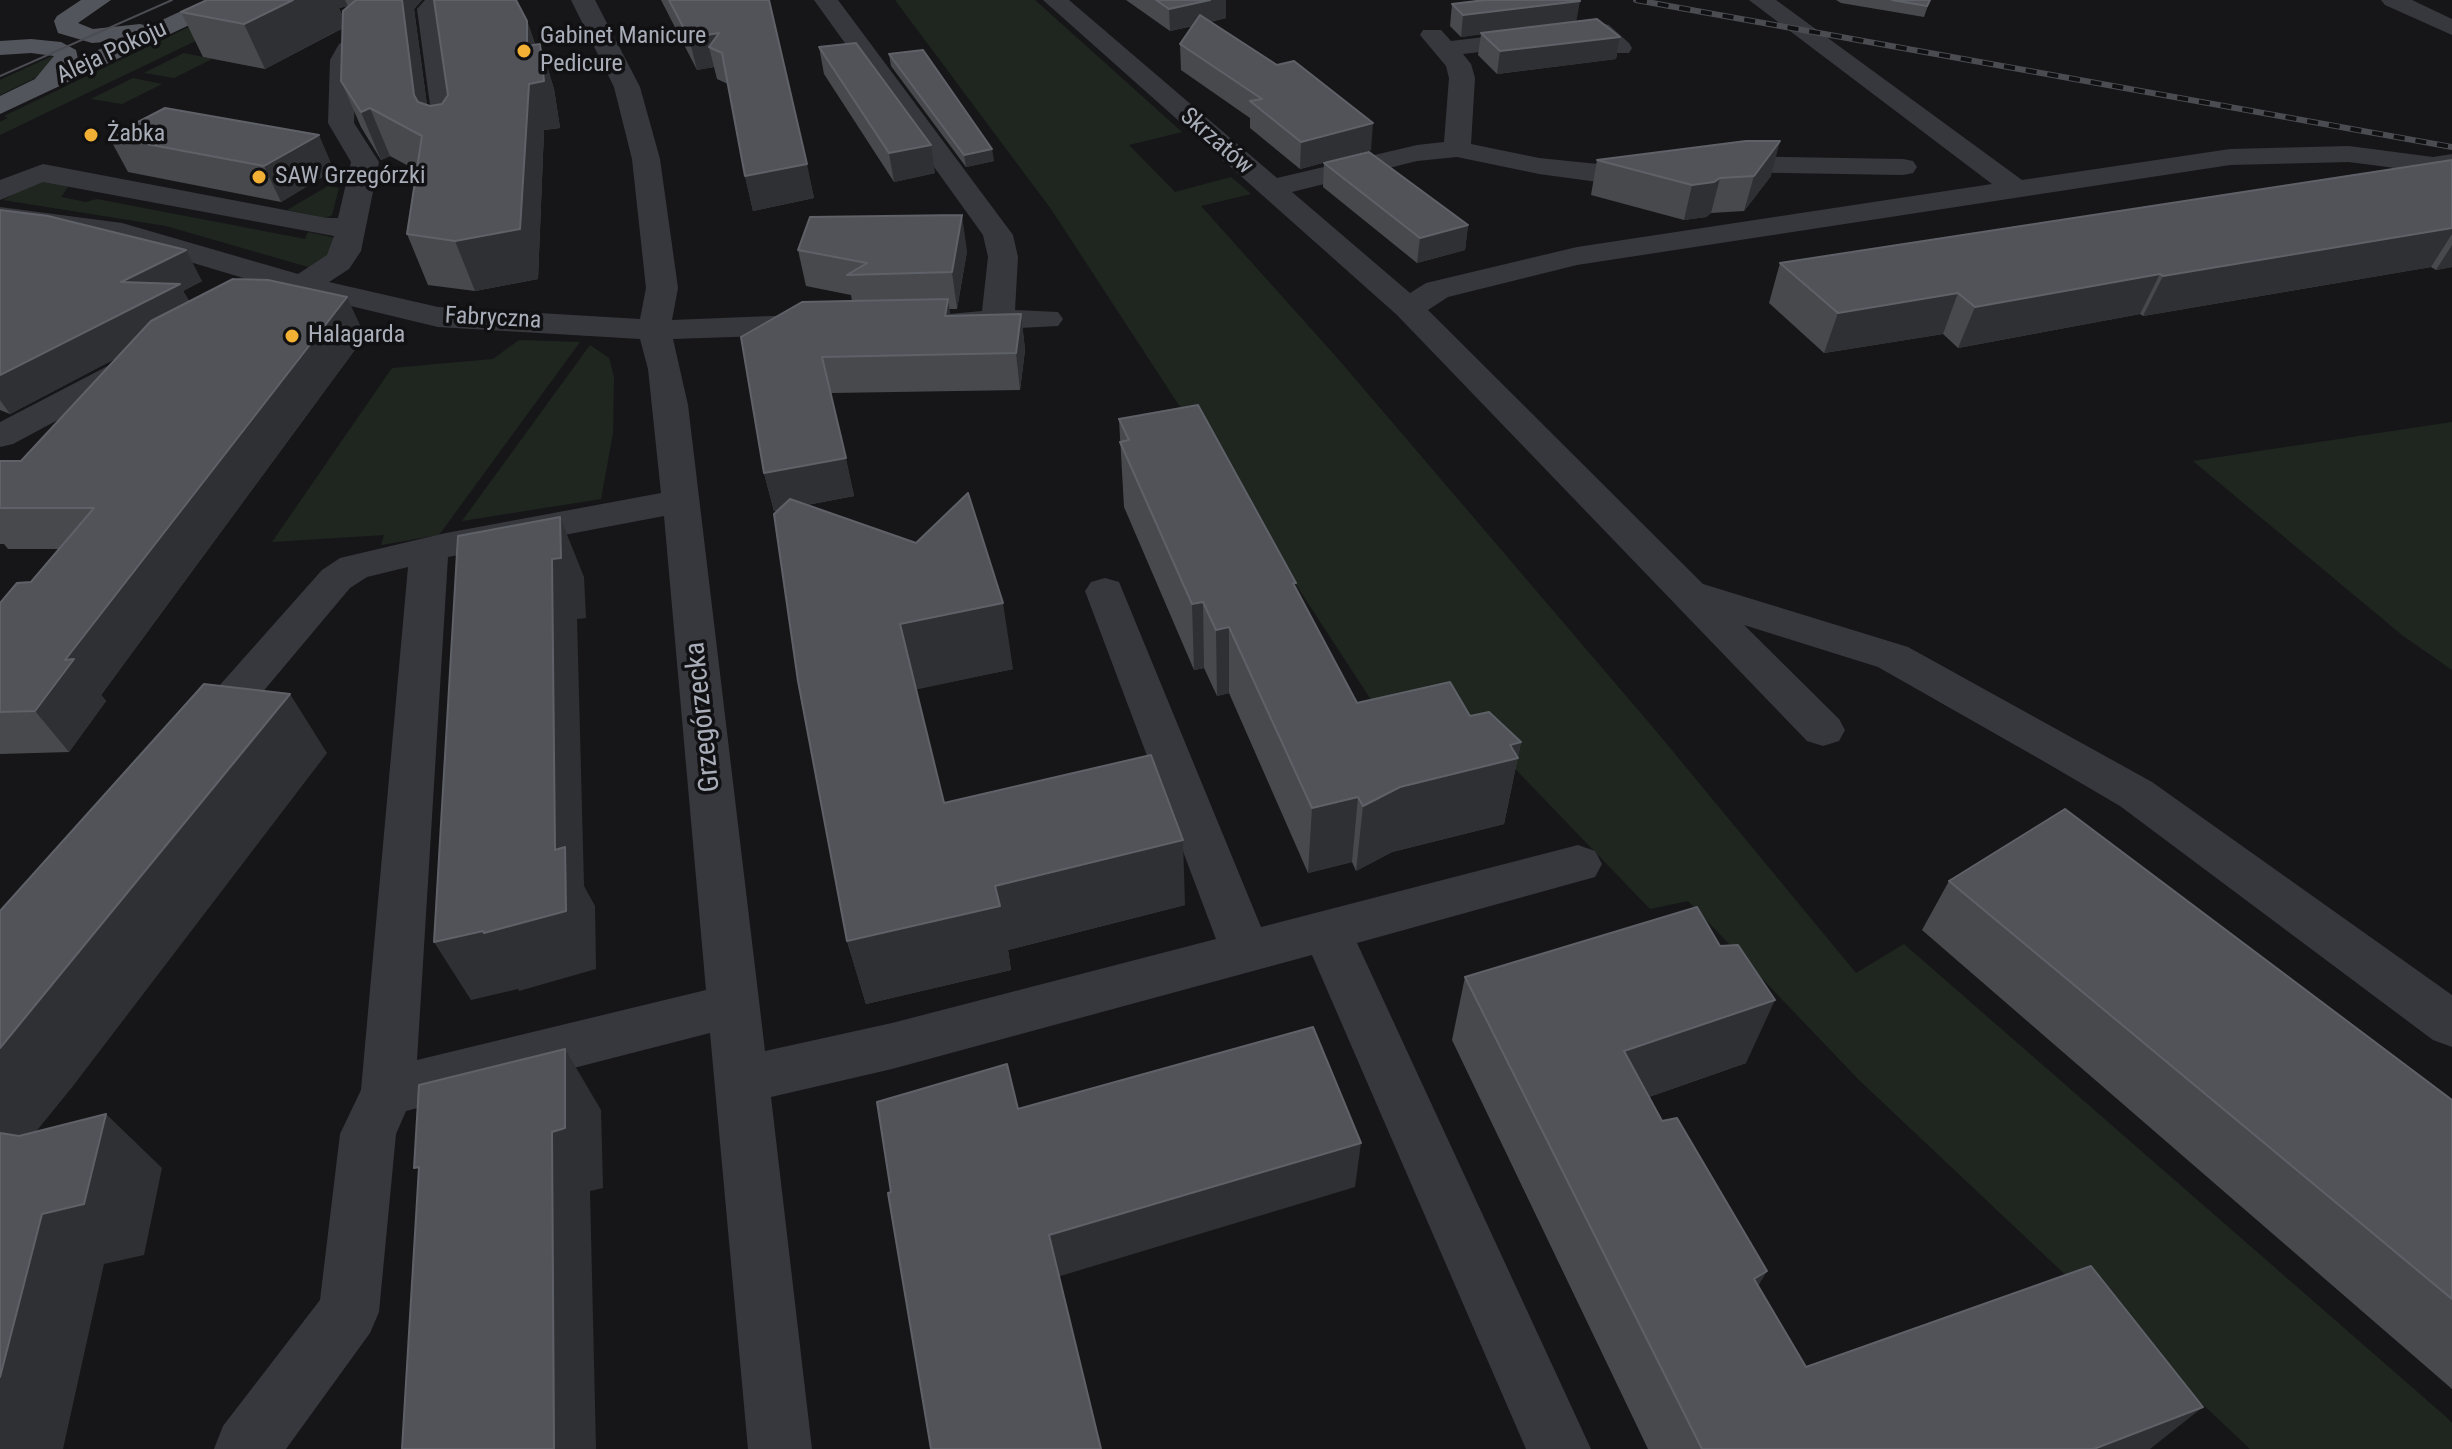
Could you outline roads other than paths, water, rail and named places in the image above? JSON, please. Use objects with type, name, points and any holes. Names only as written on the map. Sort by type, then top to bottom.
[{"type":"main road","points":[[97,0],[66,21],[67,28],[92,36],[124,34],[158,26],[216,4]]},
{"type":"main road","name":"Aleja Pokoju","points":[[0,37],[97,0]]},
{"type":"main road","name":"Aleja Pokoju","points":[[8,103],[216,4]]},
{"type":"main road","points":[[0,48],[50,47],[61,49],[67,55],[55,74],[8,103]]},
{"type":"street","points":[[439,0],[429,9],[449,142]]},
{"type":"street","points":[[826,0],[998,235],[1003,257],[1003,284],[997,320]]},
{"type":"street","name":"Skrzatów","points":[[1055,0],[1269,189],[1417,153],[1457,149],[1539,166],[1598,173],[1724,164],[1903,167],[1886,140]]},
{"type":"street","points":[[1761,0],[2016,189]]},
{"type":"street","points":[[2393,0],[2452,28]]},
{"type":"street","name":"Grzegórzecka","points":[[593,2],[627,87],[646,159],[662,288],[654,330],[671,405],[780,1449]]},
{"type":"street","points":[[251,304],[297,284],[345,255],[365,162],[341,123],[345,52],[378,25],[347,16]]},
{"type":"street","points":[[1457,149],[1462,78],[1458,64],[1438,42],[1600,30],[1620,48]]},
{"type":"street","points":[[318,138],[348,133]]},
{"type":"street","points":[[1408,308],[1437,290],[1577,256],[2230,157],[2349,154],[2433,165],[2452,162]]},
{"type":"street","points":[[0,191],[43,173],[327,227],[354,214]]},
{"type":"street","points":[[1269,189],[1408,308],[1823,730]]},
{"type":"street","name":"Fabryczna","points":[[0,216],[122,232],[297,284],[438,317],[654,330],[845,323]]},
{"type":"street","points":[[927,322],[1047,319]]},
{"type":"street","points":[[0,436],[171,346]]},
{"type":"street","points":[[177,763],[336,579],[354,567],[429,549],[680,501]]},
{"type":"street","points":[[246,1449],[349,1312],[368,1134],[388,1091],[429,549]]},
{"type":"street","points":[[1105,591],[1245,950]]},
{"type":"street","points":[[1688,593],[1893,657],[2061,750],[2136,794],[2452,1024]]},
{"type":"street","points":[[740,1080],[892,1046],[1578,864]]},
{"type":"street","points":[[1326,929],[1559,1449]]},
{"type":"street","points":[[388,1091],[735,1005]]},
{"type":"tram line","points":[[0,76],[172,0]]},
{"type":"railway","points":[[1636,0],[2452,147]]},
{"type":"place","name":"Gabinet Manicure Pedicure","points":[[524,51]]},
{"type":"place","name":"Żabka","points":[[91,135]]},
{"type":"place","name":"SAW Grzegórzki","points":[[259,177]]},
{"type":"place","name":"Halagarda","points":[[292,336]]}]
